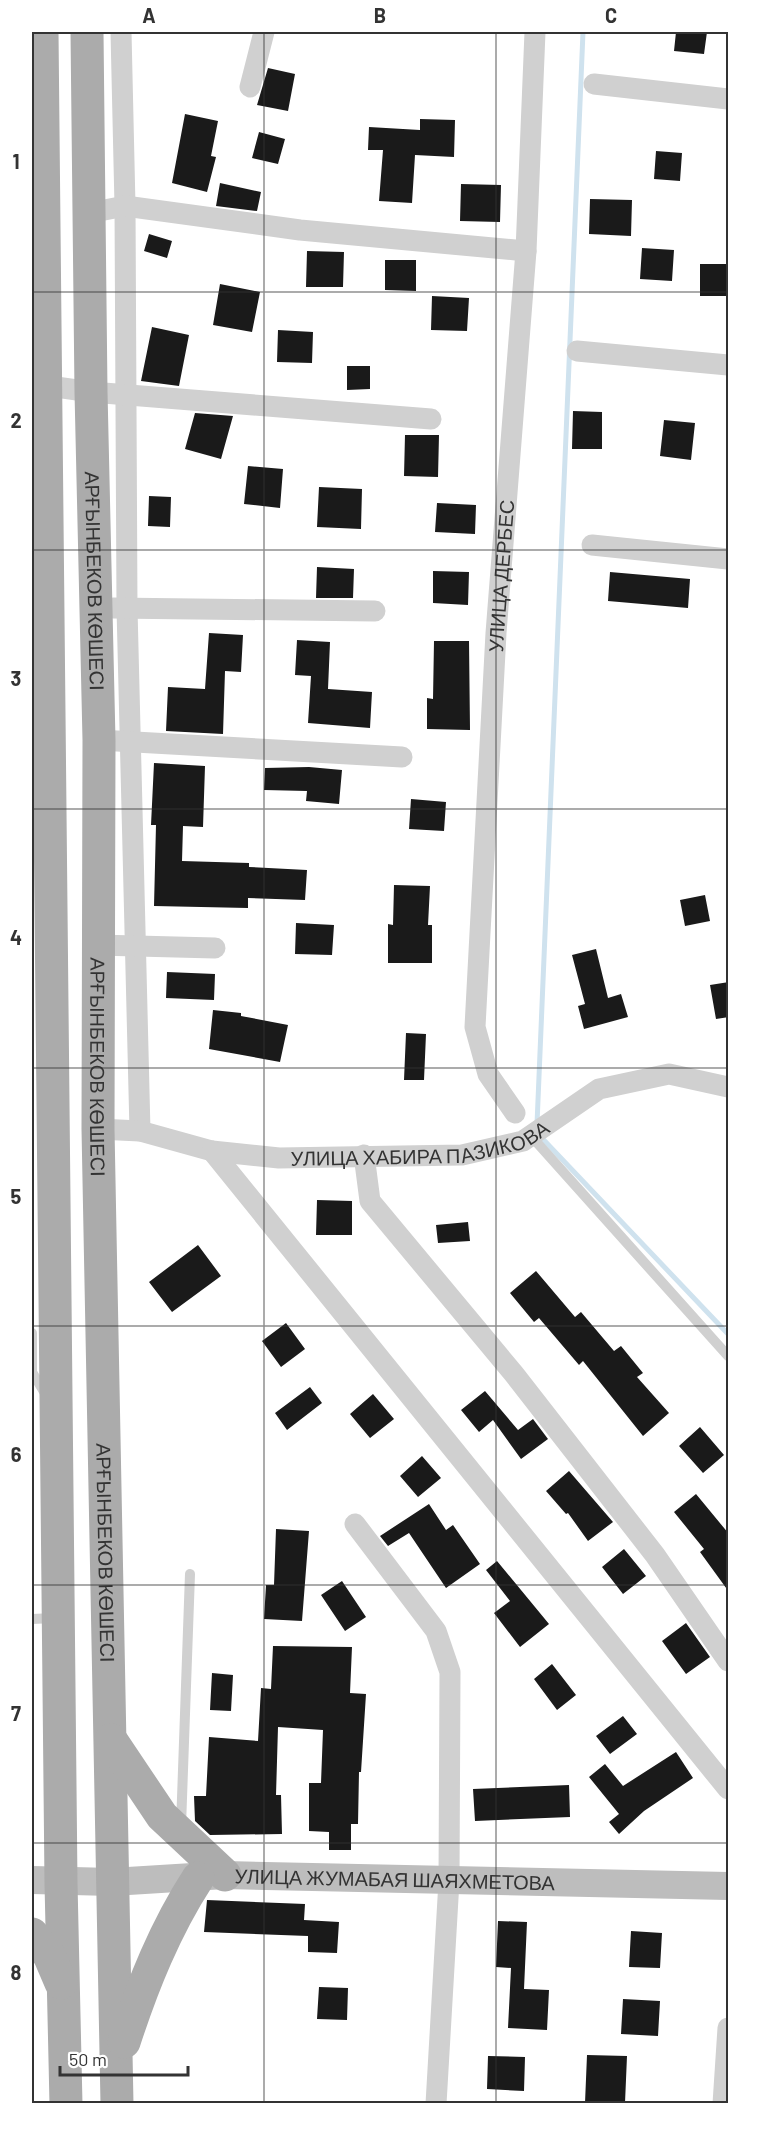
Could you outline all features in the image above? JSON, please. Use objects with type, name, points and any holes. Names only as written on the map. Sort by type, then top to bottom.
[{"type":"main road","points":[[42,32],[39,384],[46,956],[56,1413],[45,1618],[46,1882],[64,1989],[66,2103]]},
{"type":"main road","name":"АРҒЫНБЕКОВ КӨШЕСІ","points":[[87,32],[94,608],[99,740],[98,1129],[117,2103]]},
{"type":"main road","points":[[111,1739],[143,1791],[211,1876],[176,1912],[158,1951],[117,2064]]},
{"type":"main road","points":[[32,1934],[49,1955],[64,1989]]},
{"type":"street","points":[[121,32],[125,206],[127,608],[140,1131]]},
{"type":"street","points":[[250,87],[264,32]]},
{"type":"street","name":"УЛИЦА ДЕРБЕС","points":[[515,1113],[489,1074],[475,1027],[496,633],[526,251],[535,32]]},
{"type":"street","points":[[594,84],[729,99]]},
{"type":"street","points":[[90,213],[125,206],[300,230],[526,251]]},
{"type":"street","points":[[577,351],[729,365]]},
{"type":"street","points":[[39,384],[91,392],[431,419]]},
{"type":"street","points":[[592,545],[729,559]]},
{"type":"street","points":[[94,608],[375,611]]},
{"type":"street","points":[[99,740],[402,757]]},
{"type":"street","points":[[97,945],[215,948]]},
{"type":"street","name":"УЛИЦА ХАБИРА ПАЗИКОВА","points":[[98,1129],[140,1131],[212,1150],[279,1158],[462,1155],[523,1141],[599,1089],[669,1074],[729,1087]]},
{"type":"street","points":[[212,1150],[729,1789]]},
{"type":"street","points":[[364,1155],[370,1201],[521,1383],[655,1555],[729,1661]]},
{"type":"street","points":[[355,1524],[436,1631],[450,1672],[449,1881],[436,2103]]},
{"type":"street","name":"УЛИЦА ЖУМАБАЯ ШАЯХМЕТОВА","points":[[46,1882],[112,1882],[211,1876],[729,1886]]},
{"type":"street","points":[[723,2103],[729,2028]]},
{"type":"lane","points":[[531,1136],[729,1356]]},
{"type":"lane","points":[[32,1333],[32,1372],[56,1413]]},
{"type":"lane","points":[[180,1835],[189,1574]]},
{"type":"building","points":[[676,32],[707,32],[704,54],[674,51]]},
{"type":"building","points":[[268,68],[295,74],[288,111],[257,105]]},
{"type":"building","points":[[185,114],[218,121],[211,156],[216,157],[207,192],[172,183]]},
{"type":"building","points":[[420,119],[455,120],[454,157],[415,155],[412,203],[379,201],[383,150],[368,150],[369,127],[420,130]]},
{"type":"building","points":[[259,132],[285,139],[278,164],[252,158]]},
{"type":"building","points":[[656,151],[682,153],[680,181],[654,179]]},
{"type":"building","points":[[220,183],[261,192],[257,211],[216,206]]},
{"type":"building","points":[[461,184],[501,185],[500,222],[460,221]]},
{"type":"building","points":[[590,199],[632,200],[631,236],[589,234]]},
{"type":"building","points":[[149,234],[172,241],[167,258],[144,251]]},
{"type":"building","points":[[642,248],[674,250],[672,281],[640,279]]},
{"type":"building","points":[[307,251],[344,252],[343,287],[306,287]]},
{"type":"building","points":[[385,260],[416,260],[416,291],[385,290]]},
{"type":"building","points":[[700,264],[729,264],[729,296],[700,296]]},
{"type":"building","points":[[220,284],[260,292],[252,332],[213,325]]},
{"type":"building","points":[[432,296],[469,298],[467,331],[431,330]]},
{"type":"building","points":[[152,327],[189,335],[179,386],[141,381]]},
{"type":"building","points":[[278,330],[313,332],[312,363],[277,362]]},
{"type":"building","points":[[347,366],[370,366],[370,389],[347,390]]},
{"type":"building","points":[[573,411],[602,412],[602,449],[572,449]]},
{"type":"building","points":[[195,413],[233,416],[221,459],[185,449]]},
{"type":"building","points":[[664,420],[695,423],[691,460],[660,456]]},
{"type":"building","points":[[405,435],[439,435],[438,477],[404,476]]},
{"type":"building","points":[[248,466],[283,469],[280,508],[244,504]]},
{"type":"building","points":[[319,487],[362,489],[361,529],[317,527]]},
{"type":"building","points":[[149,496],[171,497],[170,527],[148,526]]},
{"type":"building","points":[[437,503],[476,505],[475,534],[435,532]]},
{"type":"building","points":[[317,567],[354,569],[353,598],[316,598]]},
{"type":"building","points":[[433,571],[469,572],[468,605],[433,603]]},
{"type":"building","points":[[610,572],[690,579],[688,608],[608,601]]},
{"type":"building","points":[[209,633],[243,635],[241,672],[225,671],[223,734],[166,731],[168,687],[205,689]]},
{"type":"building","points":[[297,640],[330,642],[328,689],[372,692],[370,728],[308,723],[311,676],[295,675]]},
{"type":"building","points":[[434,641],[469,641],[470,730],[427,729],[427,698],[433,699]]},
{"type":"building","points":[[154,763],[205,766],[203,827],[183,826],[182,861],[249,863],[249,867],[307,870],[305,900],[248,898],[248,908],[154,906],[156,825],[151,825]]},
{"type":"building","points":[[309,767],[342,770],[339,804],[306,801],[307,791],[264,790],[265,768]]},
{"type":"building","points":[[411,799],[446,802],[444,831],[409,829]]},
{"type":"building","points":[[394,885],[430,886],[428,925],[432,925],[432,963],[388,963],[388,924],[393,925]]},
{"type":"building","points":[[705,895],[710,921],[685,926],[680,900]]},
{"type":"building","points":[[296,923],[334,925],[332,955],[295,954]]},
{"type":"building","points":[[596,949],[608,998],[621,994],[628,1017],[584,1029],[578,1006],[585,1004],[572,955]]},
{"type":"building","points":[[167,972],[215,974],[214,1000],[166,998]]},
{"type":"building","points":[[729,982],[729,1017],[716,1019],[710,985]]},
{"type":"building","points":[[213,1010],[241,1013],[241,1016],[288,1025],[280,1062],[209,1049]]},
{"type":"building","points":[[406,1033],[426,1034],[424,1080],[404,1080]]},
{"type":"building","points":[[317,1200],[352,1201],[352,1235],[316,1235]]},
{"type":"building","points":[[468,1222],[470,1241],[438,1243],[436,1225]]},
{"type":"building","points":[[198,1245],[221,1276],[172,1312],[149,1282]]},
{"type":"building","points":[[536,1271],[575,1317],[581,1312],[614,1351],[621,1346],[643,1373],[637,1377],[669,1413],[643,1436],[583,1361],[579,1365],[539,1318],[534,1322],[510,1293]]},
{"type":"building","points":[[286,1323],[305,1349],[281,1367],[262,1341]]},
{"type":"building","points":[[310,1387],[322,1403],[287,1430],[275,1413]]},
{"type":"building","points":[[485,1391],[518,1430],[533,1419],[548,1439],[521,1459],[493,1420],[479,1432],[461,1410]]},
{"type":"building","points":[[373,1394],[394,1419],[370,1438],[350,1414]]},
{"type":"building","points":[[700,1427],[724,1455],[703,1473],[679,1446]]},
{"type":"building","points":[[422,1456],[441,1478],[418,1497],[400,1476]]},
{"type":"building","points":[[569,1471],[613,1522],[588,1541],[568,1513],[566,1514],[546,1491]]},
{"type":"building","points":[[696,1494],[729,1534],[729,1592],[700,1552],[704,1549],[674,1512]]},
{"type":"building","points":[[429,1504],[446,1530],[453,1525],[480,1564],[446,1588],[409,1533],[388,1546],[380,1536]]},
{"type":"building","points":[[276,1529],[309,1531],[302,1621],[264,1619],[266,1585],[274,1585]]},
{"type":"building","points":[[624,1549],[646,1576],[623,1594],[602,1567]]},
{"type":"building","points":[[497,1561],[549,1624],[520,1647],[494,1613],[510,1601],[486,1570]]},
{"type":"building","points":[[342,1581],[366,1617],[345,1631],[321,1595]]},
{"type":"building","points":[[686,1623],[710,1657],[686,1674],[662,1641]]},
{"type":"building","points":[[273,1646],[352,1647],[350,1693],[366,1694],[361,1772],[359,1772],[358,1824],[351,1824],[351,1850],[329,1850],[329,1832],[309,1831],[309,1783],[321,1783],[323,1730],[278,1727],[276,1795],[281,1795],[282,1834],[210,1835],[195,1821],[194,1796],[206,1796],[209,1737],[258,1741],[261,1688],[271,1689]]},
{"type":"building","points":[[552,1664],[576,1695],[557,1710],[534,1679]]},
{"type":"building","points":[[212,1673],[233,1675],[231,1711],[210,1710]]},
{"type":"building","points":[[623,1716],[637,1734],[610,1754],[596,1736]]},
{"type":"building","points":[[676,1752],[693,1778],[644,1811],[619,1834],[609,1822],[619,1814],[589,1777],[605,1764],[623,1786]]},
{"type":"building","points":[[569,1785],[570,1817],[475,1821],[473,1789]]},
{"type":"building","points":[[207,1900],[305,1904],[304,1920],[339,1922],[337,1953],[308,1952],[308,1936],[204,1932]]},
{"type":"building","points":[[498,1921],[527,1922],[524,1989],[549,1990],[547,2030],[508,2028],[511,1968],[496,1967]]},
{"type":"building","points":[[631,1931],[662,1933],[660,1968],[629,1967]]},
{"type":"building","points":[[319,1987],[348,1988],[347,2020],[317,2019]]},
{"type":"building","points":[[623,1999],[660,2001],[658,2036],[621,2034]]},
{"type":"building","points":[[587,2055],[627,2056],[625,2103],[585,2103]]},
{"type":"building","points":[[488,2056],[525,2057],[524,2091],[487,2089]]},
{"type":"waterway","points":[[537,1124],[583,32]]},
{"type":"waterway","points":[[539,1135],[728,1334]]}]
